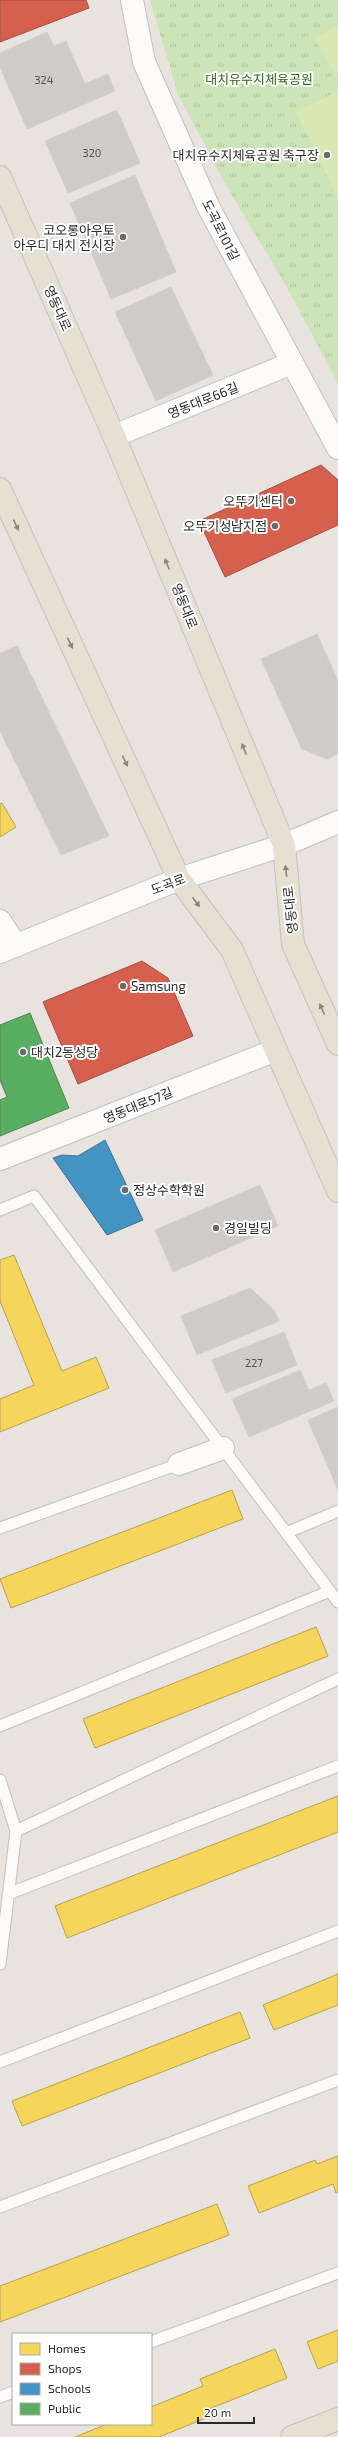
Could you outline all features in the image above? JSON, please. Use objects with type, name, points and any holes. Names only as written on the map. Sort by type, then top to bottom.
[{"type":"main road","name":"영동대로","points":[[0,176],[114,436],[284,845],[293,944],[338,1044]]},
{"type":"main road","points":[[0,489],[179,879],[232,950],[338,1191]]},
{"type":"main road","points":[[292,2437],[338,2420]]},
{"type":"street","name":"도곡로101길","points":[[132,0],[147,69],[209,208],[338,448]]},
{"type":"street","name":"영동대로66길","points":[[114,436],[292,364]]},
{"type":"street","name":"도곡로","points":[[8,949],[179,879],[284,845],[338,822]]},
{"type":"street","points":[[0,921],[8,949]]},
{"type":"street","name":"영동대로57길","points":[[0,1159],[276,1050]]},
{"type":"street","points":[[179,1464],[223,1448]]},
{"type":"lane","points":[[0,1210],[34,1196],[338,1602]]},
{"type":"lane","points":[[0,1528],[179,1464]]},
{"type":"lane","points":[[286,1533],[338,1511]]},
{"type":"lane","points":[[0,1726],[330,1591]]},
{"type":"lane","points":[[16,1831],[338,1679]]},
{"type":"lane","points":[[8,1894],[338,1766]]},
{"type":"lane","points":[[0,1780],[16,1831],[0,1964]]},
{"type":"lane","points":[[0,2062],[338,1931]]},
{"type":"lane","points":[[0,2207],[338,2080]]},
{"type":"lane","points":[[152,2342],[338,2273]]},
{"type":"lane","points":[[0,2397],[12,2392]]},
{"type":"green space","name":"대치유수지체육공원","points":[[150,0],[338,0],[338,384],[289,291],[224,182],[178,94]]},
{"type":"green space","points":[[338,25],[338,74],[335,75],[315,38]]},
{"type":"green space","name":"대치유수지체육공원 축구장","points":[[338,91],[338,199],[296,112]]},
{"type":"building: Homes","points":[[2,803],[16,827],[0,837],[0,804]]},
{"type":"building: Homes","points":[[14,1255],[62,1371],[96,1357],[109,1388],[0,1432],[0,1399],[34,1385],[0,1301],[0,1260]]},
{"type":"building: Homes","points":[[232,1490],[243,1519],[11,1608],[0,1579]]},
{"type":"building: Homes","points":[[316,1627],[328,1656],[95,1748],[83,1719]]},
{"type":"building: Homes","points":[[338,1796],[338,1832],[67,1938],[55,1906]]},
{"type":"building: Homes","points":[[338,1974],[338,2005],[274,2030],[263,2005]]},
{"type":"building: Homes","points":[[240,2012],[250,2038],[22,2126],[12,2101]]},
{"type":"building: Homes","points":[[338,2156],[338,2192],[336,2193],[333,2184],[259,2213],[248,2186],[315,2160],[317,2164]]},
{"type":"building: Homes","points":[[217,2204],[229,2235],[0,2322],[0,2286]]},
{"type":"building: Homes","points":[[338,2330],[338,2361],[318,2369],[307,2342]]},
{"type":"building: Homes","points":[[275,2349],[287,2378],[209,2409],[211,2416],[159,2437],[75,2437],[105,2425],[152,2425],[152,2407],[203,2386],[200,2379]]},
{"type":"building: Shops","points":[[0,0],[86,0],[89,8],[0,42]]},
{"type":"building: Shops","name":"오뚜기센터","points":[[321,465],[338,480],[338,525],[225,577],[199,521]]},
{"type":"building: Shops","points":[[142,961],[168,978],[193,1036],[78,1084],[43,1002]]},
{"type":"building: Schools","points":[[105,1140],[143,1220],[107,1235],[53,1158],[62,1155],[78,1156]]},
{"type":"building: Public","name":"대치2동성당","points":[[30,1013],[69,1108],[0,1136],[0,1100],[7,1097],[0,1080],[0,1025]]},
{"type":"building: Other","points":[[47,32],[54,46],[66,41],[85,84],[108,74],[115,91],[27,129],[0,67],[0,53]]},
{"type":"building: Other","points":[[117,110],[140,163],[68,193],[45,141]]},
{"type":"building: Other","name":"코오롱아우토 아우디 대치 전시장","points":[[135,175],[176,272],[111,299],[70,203]]},
{"type":"building: Other","points":[[171,287],[213,375],[156,401],[115,312]]},
{"type":"building: Other","points":[[317,634],[338,681],[338,754],[327,759],[302,749],[261,659]]},
{"type":"building: Other","points":[[17,646],[109,836],[61,855],[0,731],[0,653]]},
{"type":"building: Other","name":"경일빌딩","points":[[260,1185],[278,1226],[173,1272],[155,1230]]},
{"type":"building: Other","points":[[250,1288],[274,1310],[279,1321],[197,1355],[181,1316]]},
{"type":"building: Other","points":[[284,1332],[297,1365],[226,1393],[212,1360]]},
{"type":"building: Other","points":[[300,1370],[309,1390],[326,1383],[334,1401],[249,1437],[232,1399]]},
{"type":"building: Other","points":[[338,1407],[338,1490],[308,1420]]},
{"type":"place","name":"대치유수지체육공원 축구장","points":[[327,155]]},
{"type":"place","name":"코오롱아우토 아우디 대치 전시장","points":[[123,237]]},
{"type":"place","name":"오뚜기센터","points":[[291,501]]},
{"type":"place","name":"오뚜기성남지점","points":[[275,526]]},
{"type":"place","name":"Samsung","points":[[123,986]]},
{"type":"place","name":"대치2동성당","points":[[23,1052]]},
{"type":"place","name":"정상수학학원","points":[[125,1190]]},
{"type":"place","name":"경일빌딩","points":[[216,1228]]}]
